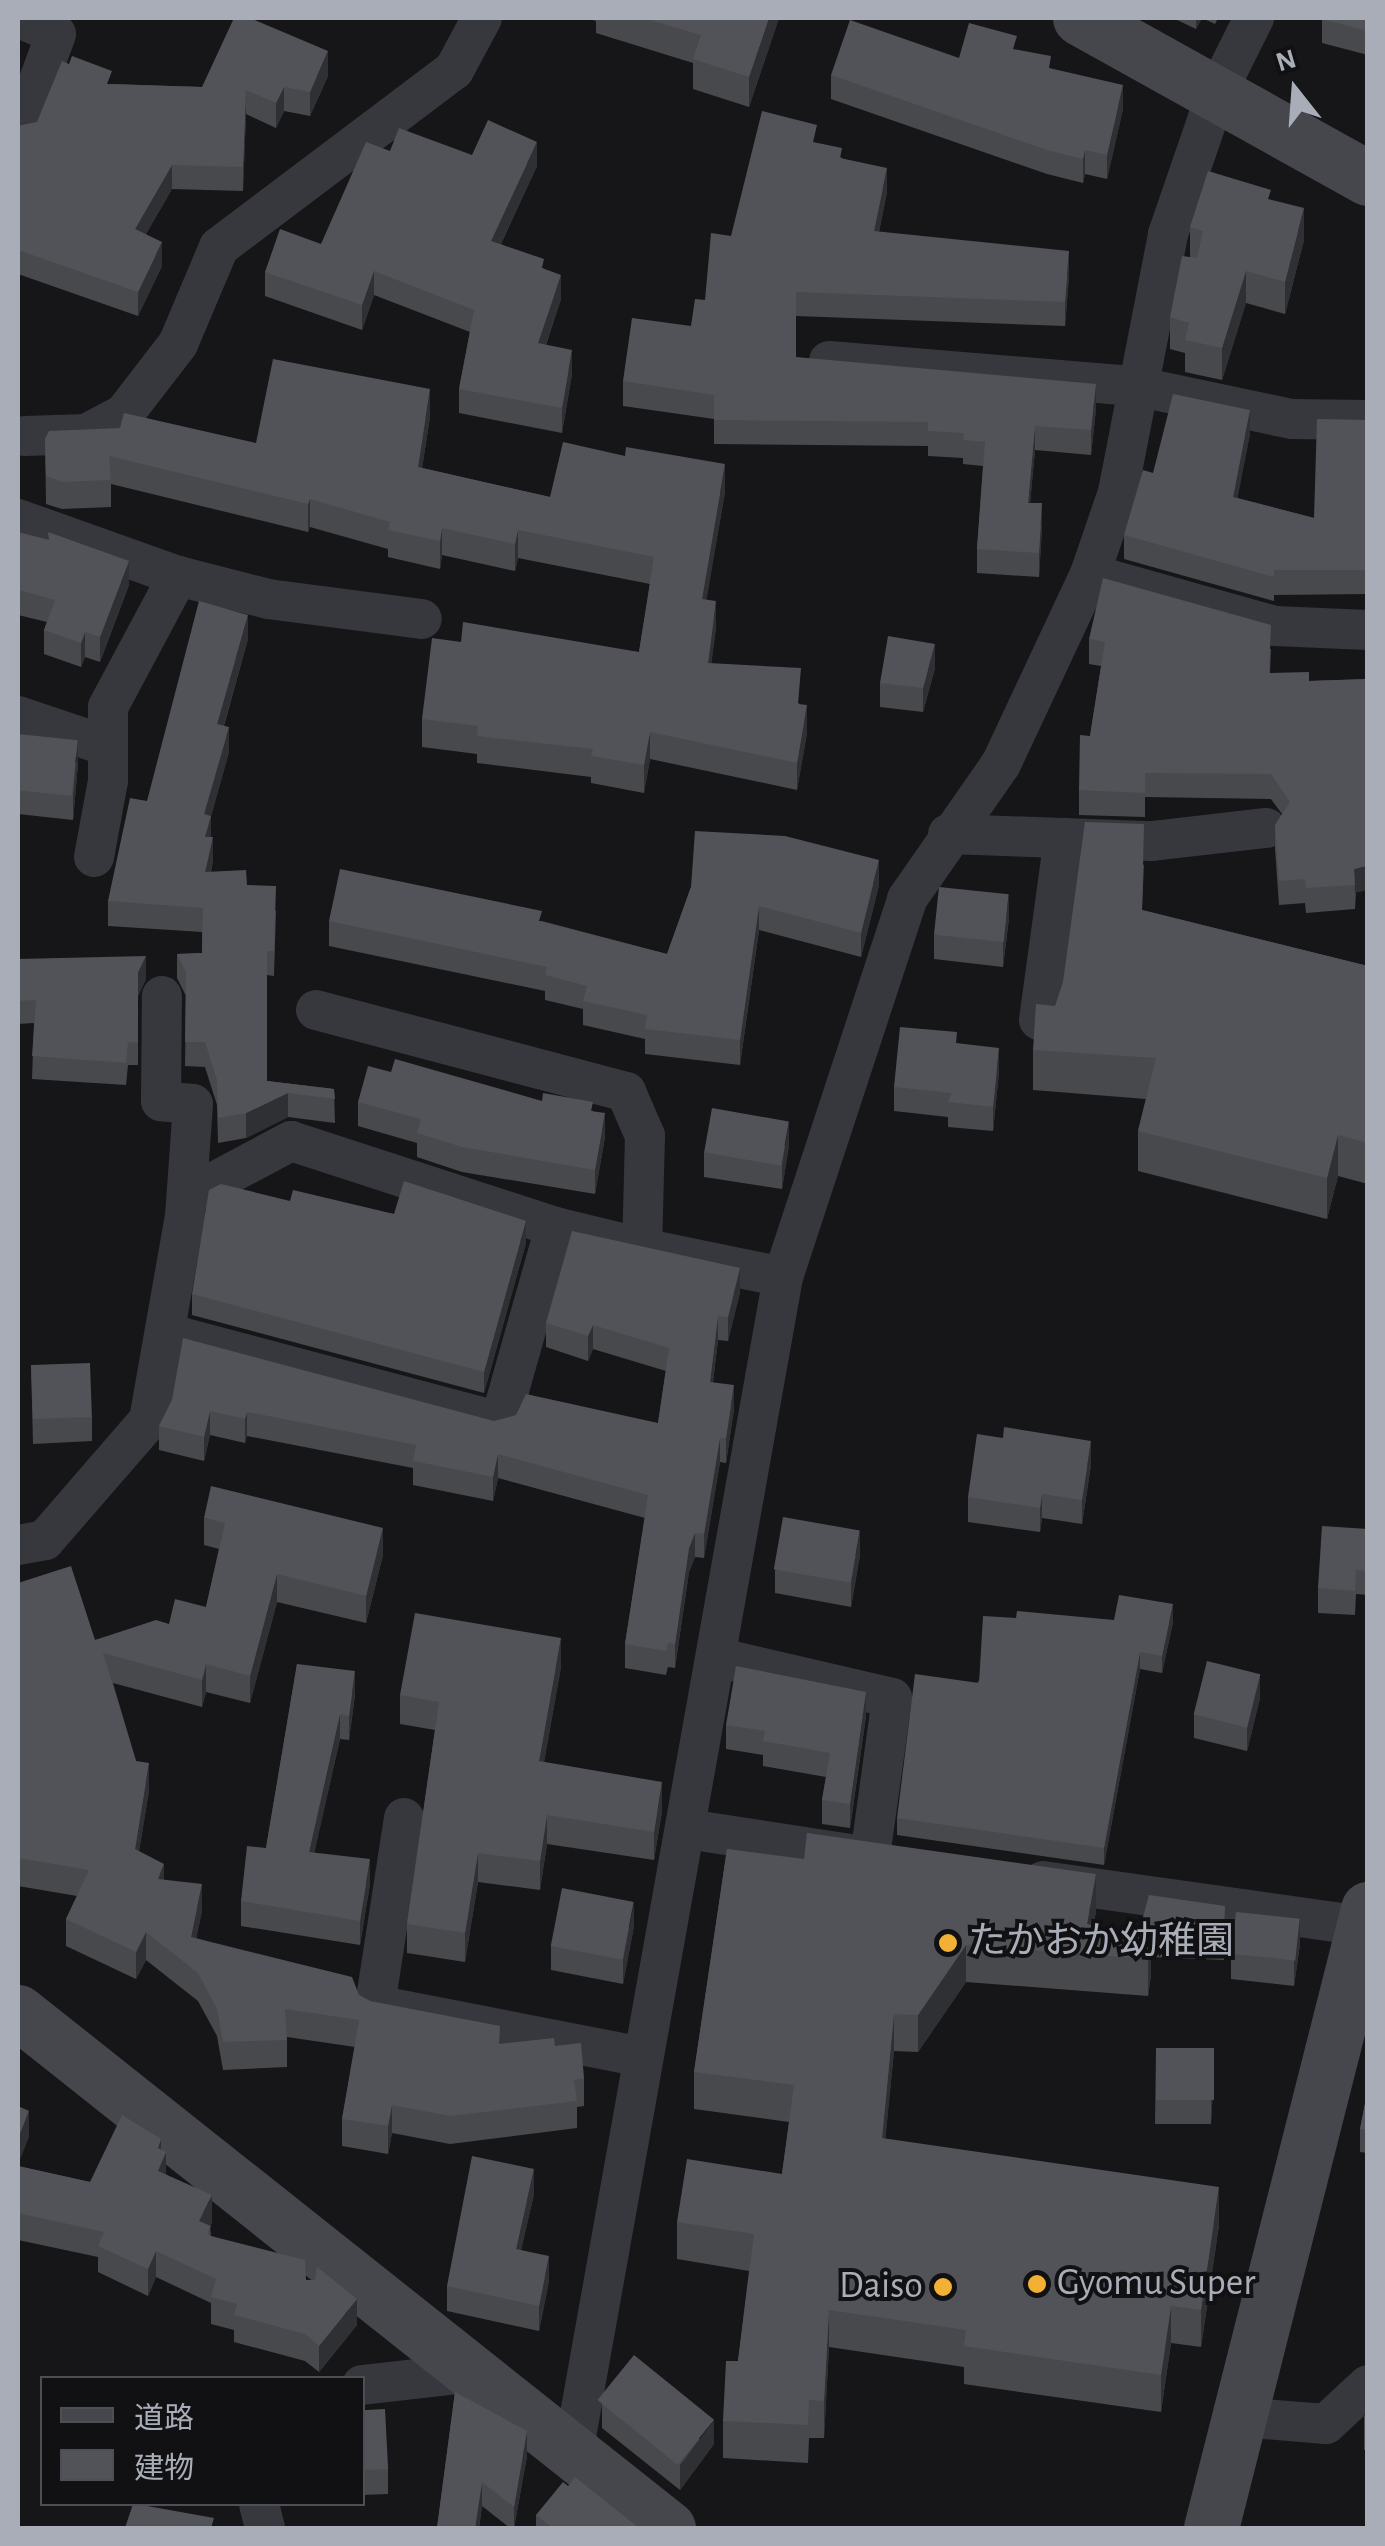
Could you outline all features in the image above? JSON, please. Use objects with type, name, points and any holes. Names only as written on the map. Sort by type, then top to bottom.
[{"type":"street","points":[[19,18],[56,34],[22,128]]},
{"type":"street","points":[[20,431],[86,434],[124,414],[178,344],[219,247],[454,70],[482,18]]},
{"type":"street","points":[[1080,18],[1368,178]]},
{"type":"street","points":[[574,2448],[688,1829],[783,1277],[907,899],[948,834],[1002,764],[1090,574],[1118,492],[1135,386],[1168,234],[1217,92],[1254,18]]},
{"type":"street","points":[[829,361],[1135,386],[1292,419],[1368,420]]},
{"type":"street","points":[[18,518],[178,576],[268,599],[422,619]]},
{"type":"street","points":[[1090,574],[1274,626],[1368,630]]},
{"type":"street","points":[[94,857],[108,781],[104,744],[108,707],[178,576]]},
{"type":"street","points":[[18,716],[104,744]]},
{"type":"street","points":[[948,834],[1152,840],[1266,828]]},
{"type":"street","points":[[1039,1020],[1064,838]]},
{"type":"street","points":[[18,1545],[45,1540],[150,1420],[188,1196],[194,1104],[161,1101],[162,996]]},
{"type":"street","points":[[316,1010],[626,1092],[645,1136],[642,1248]]},
{"type":"street","points":[[188,1196],[291,1141],[555,1227],[783,1277]]},
{"type":"street","points":[[166,1334],[500,1422],[555,1227]]},
{"type":"street","points":[[716,1656],[892,1698],[870,1857]]},
{"type":"street","points":[[404,1818],[375,2005],[643,2057]]},
{"type":"street","points":[[688,1829],[910,1862]]},
{"type":"street","points":[[1008,1876],[1365,1918],[1211,2528]]},
{"type":"street","points":[[18,2012],[467,2373],[574,2448],[668,2528]]},
{"type":"street","points":[[365,2385],[467,2373]]},
{"type":"street","points":[[1240,2417],[1326,2424],[1368,2386]]},
{"type":"building","points":[[234,18],[250,18],[328,51],[310,92],[284,87],[276,103],[246,90],[243,167],[172,165],[135,229],[162,242],[138,292],[18,250],[18,126],[37,122],[62,61],[69,64],[72,56],[112,71],[107,84],[202,87]]},
{"type":"building","points":[[643,18],[769,18],[749,77],[693,59],[701,35]]},
{"type":"building","points":[[1368,18],[1368,31],[1322,19]]},
{"type":"building","points":[[850,20],[959,58],[969,23],[1017,36],[1013,49],[1051,56],[1049,68],[1123,85],[1107,155],[1085,150],[1083,159],[1047,150],[831,75]]},
{"type":"building","points":[[762,111],[817,125],[813,142],[842,148],[840,158],[887,168],[874,231],[1069,251],[1065,302],[796,292],[796,357],[1096,384],[1091,430],[1035,426],[1028,503],[1042,503],[1039,553],[977,549],[985,442],[963,440],[964,433],[928,431],[928,422],[714,420],[714,395],[623,381],[632,318],[691,326],[695,299],[705,300],[711,233],[731,236]]},
{"type":"building","points":[[488,120],[537,142],[491,241],[544,259],[542,268],[561,275],[538,343],[572,350],[562,408],[459,389],[474,310],[374,271],[362,305],[265,272],[280,229],[321,244],[366,142],[390,151],[399,128],[472,155]]},
{"type":"building","points":[[1208,171],[1271,190],[1268,199],[1304,208],[1285,282],[1246,271],[1222,348],[1185,340],[1189,323],[1170,317],[1182,256],[1197,258],[1203,231],[1190,227]]},
{"type":"building","points":[[273,359],[430,389],[418,467],[550,497],[563,442],[625,456],[626,447],[725,464],[702,599],[716,601],[708,663],[801,668],[798,704],[807,705],[797,763],[650,732],[644,765],[591,756],[593,749],[477,736],[478,726],[422,719],[432,638],[461,642],[463,622],[639,652],[654,557],[518,530],[515,544],[442,528],[440,541],[388,530],[390,522],[310,499],[308,504],[109,456],[111,480],[62,482],[46,476],[45,439],[49,431],[120,428],[124,413],[256,443]]},
{"type":"building","points":[[1173,394],[1250,410],[1233,497],[1314,518],[1317,419],[1368,420],[1368,570],[1274,570],[1274,577],[1124,535],[1143,470],[1153,473]]},
{"type":"building","points":[[18,532],[49,540],[48,532],[129,561],[100,637],[85,632],[81,643],[44,630],[55,600],[18,590]]},
{"type":"building","points":[[1103,578],[1271,625],[1269,673],[1309,672],[1309,681],[1368,679],[1368,866],[1354,869],[1355,885],[1306,888],[1305,879],[1279,881],[1275,825],[1290,802],[1271,774],[1145,773],[1145,793],[1079,790],[1080,735],[1090,736],[1105,642],[1089,639]]},
{"type":"building","points":[[199,601],[248,615],[217,724],[229,727],[204,814],[211,816],[205,837],[213,837],[205,872],[246,870],[247,885],[276,886],[274,951],[267,951],[267,1081],[334,1089],[335,1099],[288,1093],[246,1113],[218,1118],[217,1080],[205,1042],[185,1042],[186,972],[177,954],[202,953],[203,908],[108,901],[130,798],[147,801]]},
{"type":"building","points":[[888,636],[935,644],[923,688],[880,683]]},
{"type":"building","points":[[18,734],[78,740],[72,796],[18,790]]},
{"type":"building","points":[[1085,822],[1144,824],[1142,910],[1368,966],[1368,1143],[1338,1135],[1327,1178],[1138,1131],[1156,1058],[1033,1050],[1036,1004],[1055,1006],[1063,982]]},
{"type":"building","points":[[695,831],[785,836],[879,860],[861,933],[759,906],[740,1040],[645,1029],[647,1015],[583,1001],[587,986],[545,975],[547,967],[329,921],[340,869],[542,911],[539,921],[667,954],[691,887]]},
{"type":"building","points":[[939,887],[1009,894],[1004,942],[934,935]]},
{"type":"building","points":[[146,956],[138,973],[138,1043],[128,1042],[126,1063],[32,1056],[36,1000],[18,1001],[18,959]]},
{"type":"building","points":[[900,1027],[957,1032],[956,1043],[999,1048],[993,1107],[948,1102],[952,1093],[894,1087]]},
{"type":"building","points":[[395,1059],[542,1101],[543,1093],[593,1102],[591,1111],[605,1113],[595,1170],[462,1147],[417,1133],[421,1119],[358,1102],[368,1066],[391,1072]]},
{"type":"building","points":[[712,1108],[789,1122],[781,1166],[704,1152]]},
{"type":"building","points":[[404,1181],[526,1221],[484,1372],[192,1294],[209,1190],[221,1184],[290,1201],[293,1190],[394,1214]]},
{"type":"building","points":[[572,1231],[740,1268],[728,1317],[718,1316],[710,1382],[734,1385],[726,1438],[720,1438],[704,1534],[695,1533],[689,1548],[675,1644],[668,1643],[666,1651],[625,1644],[648,1495],[498,1454],[493,1477],[413,1461],[416,1445],[247,1412],[245,1419],[210,1411],[204,1437],[159,1426],[172,1400],[183,1338],[494,1421],[516,1415],[526,1394],[658,1423],[669,1348],[593,1325],[588,1336],[546,1323]]},
{"type":"building","points":[[90,1363],[92,1417],[33,1419],[31,1365]]},
{"type":"building","points":[[1004,1427],[1091,1441],[1082,1500],[1042,1494],[1040,1508],[968,1497],[977,1434],[1003,1438]]},
{"type":"building","points":[[211,1486],[383,1528],[366,1596],[277,1574],[250,1676],[206,1664],[202,1680],[103,1653],[136,1761],[149,1763],[135,1849],[164,1864],[158,1879],[202,1884],[191,1937],[352,1977],[359,1995],[370,2001],[500,2026],[499,2044],[554,2038],[555,2046],[581,2043],[584,2078],[574,2080],[577,2101],[450,2116],[392,2105],[388,2126],[342,2119],[359,2020],[285,2009],[287,2040],[223,2042],[217,2009],[198,1973],[146,1932],[136,1952],[66,1919],[89,1870],[18,1858],[18,1583],[71,1566],[95,1640],[156,1620],[169,1624],[175,1599],[206,1607],[225,1523],[204,1518]]},
{"type":"building","points":[[783,1517],[860,1531],[851,1583],[774,1569]]},
{"type":"building","points":[[1322,1526],[1368,1529],[1368,1571],[1356,1570],[1355,1591],[1318,1588]]},
{"type":"building","points":[[1119,1595],[1173,1604],[1162,1656],[1140,1652],[1104,1848],[897,1818],[915,1674],[979,1683],[983,1616],[1016,1618],[1017,1611],[1114,1620]]},
{"type":"building","points":[[415,1613],[561,1638],[539,1761],[662,1782],[654,1832],[547,1815],[540,1861],[478,1853],[465,1933],[407,1924],[439,1702],[400,1695]]},
{"type":"building","points":[[1207,1661],[1260,1674],[1247,1728],[1194,1714]]},
{"type":"building","points":[[297,1664],[355,1671],[349,1716],[340,1714],[309,1852],[370,1859],[360,1921],[241,1901],[247,1846],[266,1848]]},
{"type":"building","points":[[736,1666],[866,1692],[850,1804],[822,1800],[830,1753],[763,1741],[765,1731],[726,1725]]},
{"type":"building","points":[[807,1833],[1096,1874],[1087,1924],[1151,1938],[1148,1959],[966,1945],[918,2015],[894,2014],[882,2138],[1219,2187],[1201,2310],[1171,2306],[1161,2375],[964,2346],[966,2330],[829,2310],[824,2401],[809,2400],[808,2425],[723,2421],[726,2361],[738,2361],[754,2234],[677,2222],[687,2159],[782,2174],[794,2085],[694,2072],[727,1849],[804,1859]]},
{"type":"building","points":[[562,1888],[634,1902],[622,1960],[551,1946]]},
{"type":"building","points":[[1149,1895],[1225,1906],[1224,1936],[1139,1932]]},
{"type":"building","points":[[1236,1912],[1300,1919],[1295,1960],[1232,1954]]},
{"type":"building","points":[[1156,2048],[1214,2048],[1214,2100],[1156,2100]]},
{"type":"building","points":[[1368,2088],[1368,2130],[1360,2129]]},
{"type":"building","points":[[18,2106],[29,2111],[18,2139]]},
{"type":"building","points":[[122,2115],[161,2139],[158,2148],[166,2152],[158,2171],[212,2195],[199,2221],[211,2226],[207,2235],[305,2260],[306,2280],[315,2280],[317,2267],[357,2299],[319,2346],[305,2334],[234,2315],[237,2304],[211,2297],[216,2279],[156,2251],[148,2269],[98,2246],[104,2232],[18,2213],[18,2166],[90,2182]]},
{"type":"building","points":[[472,2156],[534,2169],[516,2249],[549,2256],[539,2306],[447,2286]]},
{"type":"building","points":[[634,2355],[714,2420],[678,2465],[597,2400]]},
{"type":"building","points":[[455,2392],[527,2431],[514,2507],[482,2482],[475,2528],[437,2528]]},
{"type":"building","points":[[385,2409],[388,2469],[365,2470],[365,2410]]},
{"type":"building","points":[[575,2477],[639,2528],[553,2528],[536,2515],[563,2482],[568,2486]]},
{"type":"building","points":[[132,2506],[214,2518],[211,2528],[125,2528]]},
{"type":"place","name":"たかおか幼稚園","points":[[948,1943]]},
{"type":"place","name":"Gyomu Super","points":[[1037,2284]]},
{"type":"place","name":"Daiso","points":[[943,2287]]}]
